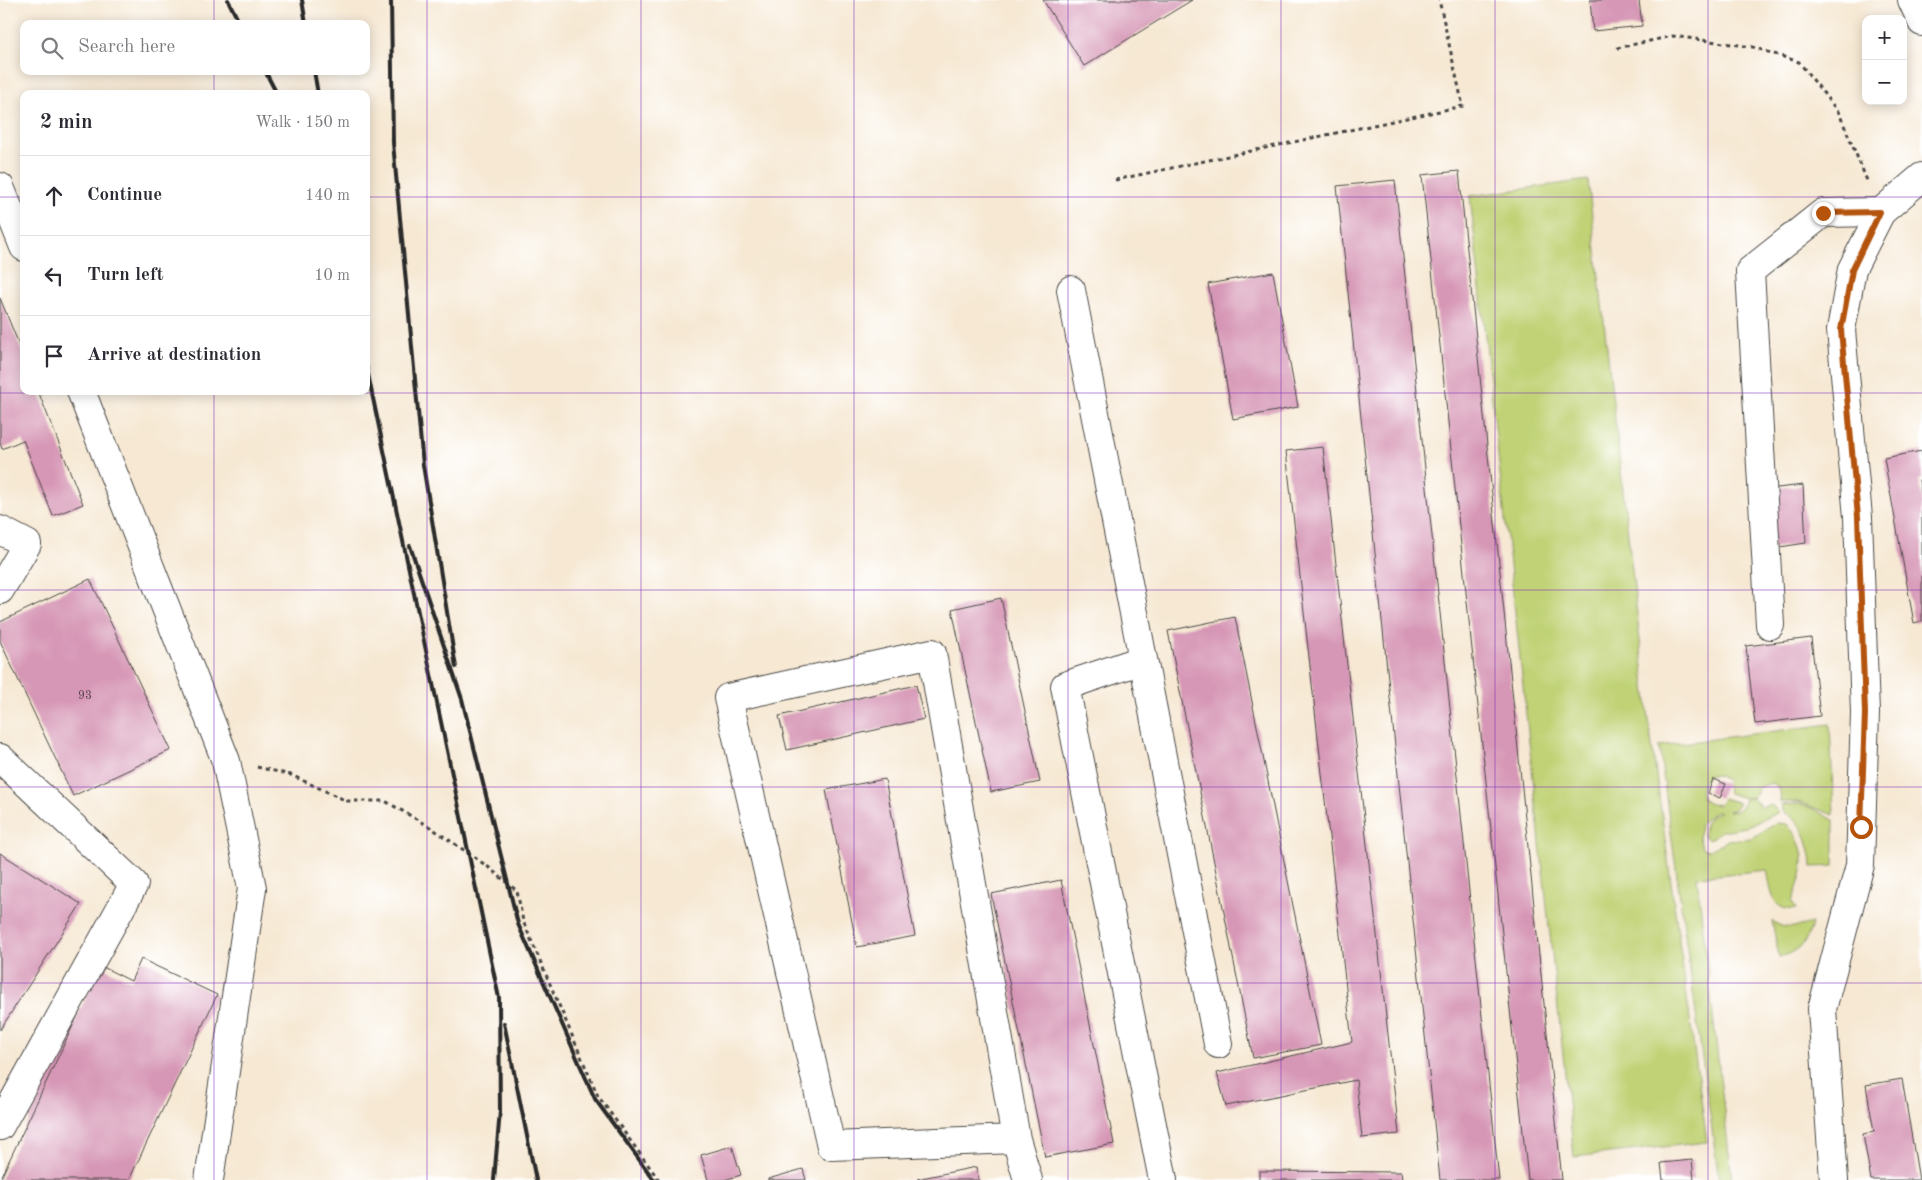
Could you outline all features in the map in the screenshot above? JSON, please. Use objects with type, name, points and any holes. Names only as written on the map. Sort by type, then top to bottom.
[{"type":"street","points":[[1912,0],[1922,22]]},
{"type":"street","points":[[1834,1180],[1822,1009],[1860,865],[1865,713],[1858,517],[1841,330],[1852,270],[1880,212],[1922,177]]},
{"type":"street","points":[[0,187],[6,218],[20,241]]},
{"type":"street","points":[[1770,625],[1750,271],[1823,213],[1880,212]]},
{"type":"street","points":[[1071,290],[1218,1044]]},
{"type":"street","points":[[82,395],[226,761],[252,888],[209,1180]]},
{"type":"street","points":[[0,530],[27,544],[0,590]]},
{"type":"street","points":[[1016,1139],[831,1146],[728,698],[932,654],[1016,1139],[1028,1180]]},
{"type":"street","points":[[1142,660],[1065,686],[1163,1180]]},
{"type":"street","points":[[0,758],[134,884],[0,1126]]},
{"type":"path","points":[[1115,180],[1463,106],[1439,0]]},
{"type":"path","points":[[1617,48],[1673,36],[1752,47],[1799,62],[1839,113],[1880,212]]},
{"type":"path","points":[[230,781],[247,765],[291,775],[347,801],[385,800],[430,827],[481,862],[517,891],[523,921],[598,1096],[660,1180]]},
{"type":"green space","points":[[1588,180],[1651,738],[1707,1142],[1574,1157],[1470,196]]},
{"type":"green space","points":[[1830,724],[1834,815],[1799,802],[1780,802],[1780,790],[1771,783],[1758,788],[1754,797],[1744,798],[1728,793],[1726,780],[1718,775],[1708,776],[1702,786],[1702,796],[1708,803],[1720,804],[1723,798],[1739,803],[1734,810],[1728,811],[1735,812],[1742,806],[1745,799],[1752,798],[1762,807],[1771,805],[1779,812],[1746,827],[1722,831],[1708,840],[1703,834],[1710,817],[1720,812],[1715,811],[1700,824],[1699,836],[1702,848],[1709,850],[1728,840],[1751,838],[1777,823],[1787,824],[1800,844],[1803,862],[1800,880],[1792,902],[1796,909],[1781,907],[1777,903],[1771,892],[1767,870],[1697,877],[1732,1180],[1719,1180],[1659,746]]},
{"type":"green space","points":[[1799,804],[1814,809],[1834,820],[1834,866],[1812,867],[1805,835],[1797,822],[1784,812],[1781,805]]},
{"type":"green space","points":[[1772,921],[1787,927],[1812,923],[1808,936],[1801,946],[1792,953],[1779,957]]},
{"type":"building","points":[[1043,0],[1192,0],[1084,66]]},
{"type":"building","points":[[1590,0],[1639,0],[1642,26],[1593,31]]},
{"type":"building","points":[[1459,171],[1562,1180],[1528,1180],[1422,175]]},
{"type":"building","points":[[1395,180],[1499,1180],[1440,1180],[1337,186]]},
{"type":"building","points":[[1273,272],[1298,407],[1233,419],[1208,284]]},
{"type":"building","points":[[0,298],[20,347],[20,395],[40,395],[83,504],[53,516],[23,440],[2,449],[0,443]]},
{"type":"building","points":[[1323,447],[1399,1134],[1362,1138],[1356,1080],[1226,1106],[1217,1073],[1352,1042],[1286,451]]},
{"type":"building","points":[[1922,451],[1922,479],[1919,480],[1922,498],[1922,621],[1914,623],[1884,458]]},
{"type":"building","points":[[1803,485],[1806,543],[1773,548],[1769,489]]},
{"type":"building","points":[[90,579],[171,750],[73,796],[0,641],[0,622]]},
{"type":"building","points":[[1001,598],[1040,782],[991,792],[952,609]]},
{"type":"building","points":[[1235,617],[1321,1045],[1253,1058],[1168,631]]},
{"type":"building","points":[[1811,638],[1820,716],[1755,724],[1746,646]]},
{"type":"building","points":[[916,685],[924,719],[787,750],[779,716]]},
{"type":"building","points":[[885,779],[915,936],[857,947],[826,790]]},
{"type":"building","points":[[1713,779],[1726,784],[1720,798],[1708,793]]},
{"type":"building","points":[[0,853],[81,904],[0,1030]]},
{"type":"building","points":[[1061,880],[1114,1144],[1045,1157],[991,894]]},
{"type":"building","points":[[141,959],[217,995],[129,1180],[0,1180],[101,966],[131,981]]},
{"type":"building","points":[[1902,1079],[1919,1180],[1871,1180],[1863,1134],[1874,1132],[1866,1085]]},
{"type":"building","points":[[732,1146],[741,1175],[724,1180],[708,1180],[701,1155]]},
{"type":"building","points":[[1692,1160],[1694,1180],[1663,1180],[1661,1163]]},
{"type":"building","points":[[976,1167],[979,1180],[917,1179]]},
{"type":"building","points":[[803,1169],[806,1180],[768,1180],[768,1179]]},
{"type":"building","points":[[1259,1171],[1401,1172],[1402,1180],[1259,1180]]},
{"type":"railway","points":[[228,0],[238,20]]},
{"type":"railway","points":[[302,0],[305,20]]},
{"type":"railway","points":[[391,0],[393,143],[423,465],[456,667]]},
{"type":"railway","points":[[267,75],[275,90]]},
{"type":"railway","points":[[315,75],[317,90]]},
{"type":"railway","points":[[370,384],[499,998],[500,1111],[494,1180]]},
{"type":"railway","points":[[410,546],[462,699],[518,924],[595,1099],[654,1180]]},
{"type":"railway","points":[[504,1023],[536,1180]]},
{"type":"route","points":[[1823,213],[1880,212],[1852,270],[1841,330],[1858,517],[1865,713],[1861,827]]}]
